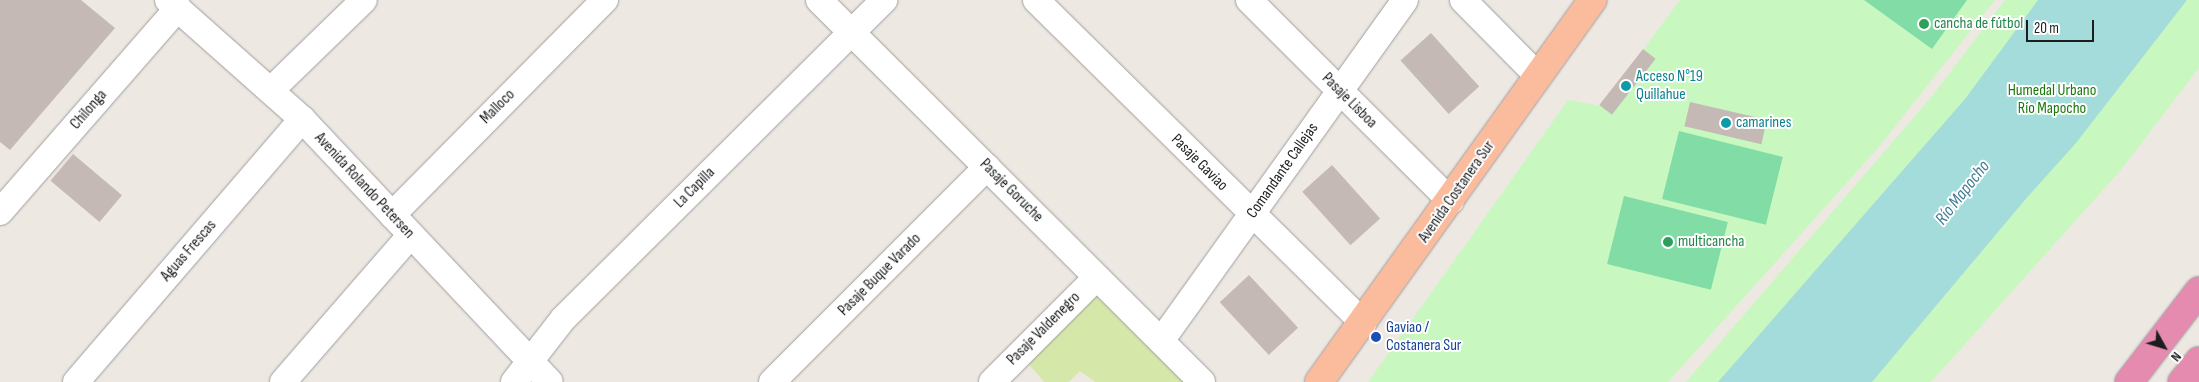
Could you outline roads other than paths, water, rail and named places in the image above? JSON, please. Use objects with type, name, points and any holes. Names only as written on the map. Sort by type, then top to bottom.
[{"type":"highway","points":[[2129,382],[2199,291]]},
{"type":"highway","points":[[2182,382],[2199,361]]},
{"type":"main road","name":"Avenida Costanera Sur","points":[[1319,382],[1364,323],[1592,0]]},
{"type":"street","points":[[271,90],[364,0]]},
{"type":"street","name":"Malloco","points":[[392,215],[605,0]]},
{"type":"street","name":"Pasaje Goruche","points":[[819,0],[1202,382]]},
{"type":"street","name":"La Capilla","points":[[514,382],[529,360],[563,319],[884,0]]},
{"type":"street","name":"Pasaje Gaviao","points":[[1036,0],[1252,215],[1364,323]]},
{"type":"street","name":"Pasaje Lisboa","points":[[1249,0],[1451,201]]},
{"type":"street","name":"Comandante Callejas","points":[[1161,341],[1404,0]]},
{"type":"street","points":[[1463,0],[1538,76]]},
{"type":"street","name":"Avenida Rolando Petersen","points":[[173,4],[302,119],[550,382]]},
{"type":"street","name":"Chilonga","points":[[0,212],[173,4]]},
{"type":"street","name":"Aguas Frescas","points":[[76,382],[302,119]]},
{"type":"street","name":"Pasaje Buque Varado","points":[[772,382],[987,167]]},
{"type":"street","points":[[283,382],[411,235]]},
{"type":"street","name":"Pasaje Valdenegro","points":[[992,382],[1097,277]]},
{"type":"water","name":"Humedal Urbano Río Mapocho","points":[[2038,0],[2187,0],[2076,143],[2024,201],[1872,382],[1718,382],[1965,99]]},
{"type":"place","name":"cancha de fútbol","points":[[1924,24]]},
{"type":"place","name":"Acceso N°19 Quillahue","points":[[1626,86]]},
{"type":"place","name":"camarines","points":[[1726,123]]},
{"type":"place","name":"multicancha","points":[[1668,242]]},
{"type":"place","name":"Gaviao / Costanera Sur","points":[[1376,337]]},
{"type":"water label","name":"Río Mapocho","points":[[1963,193]]}]
